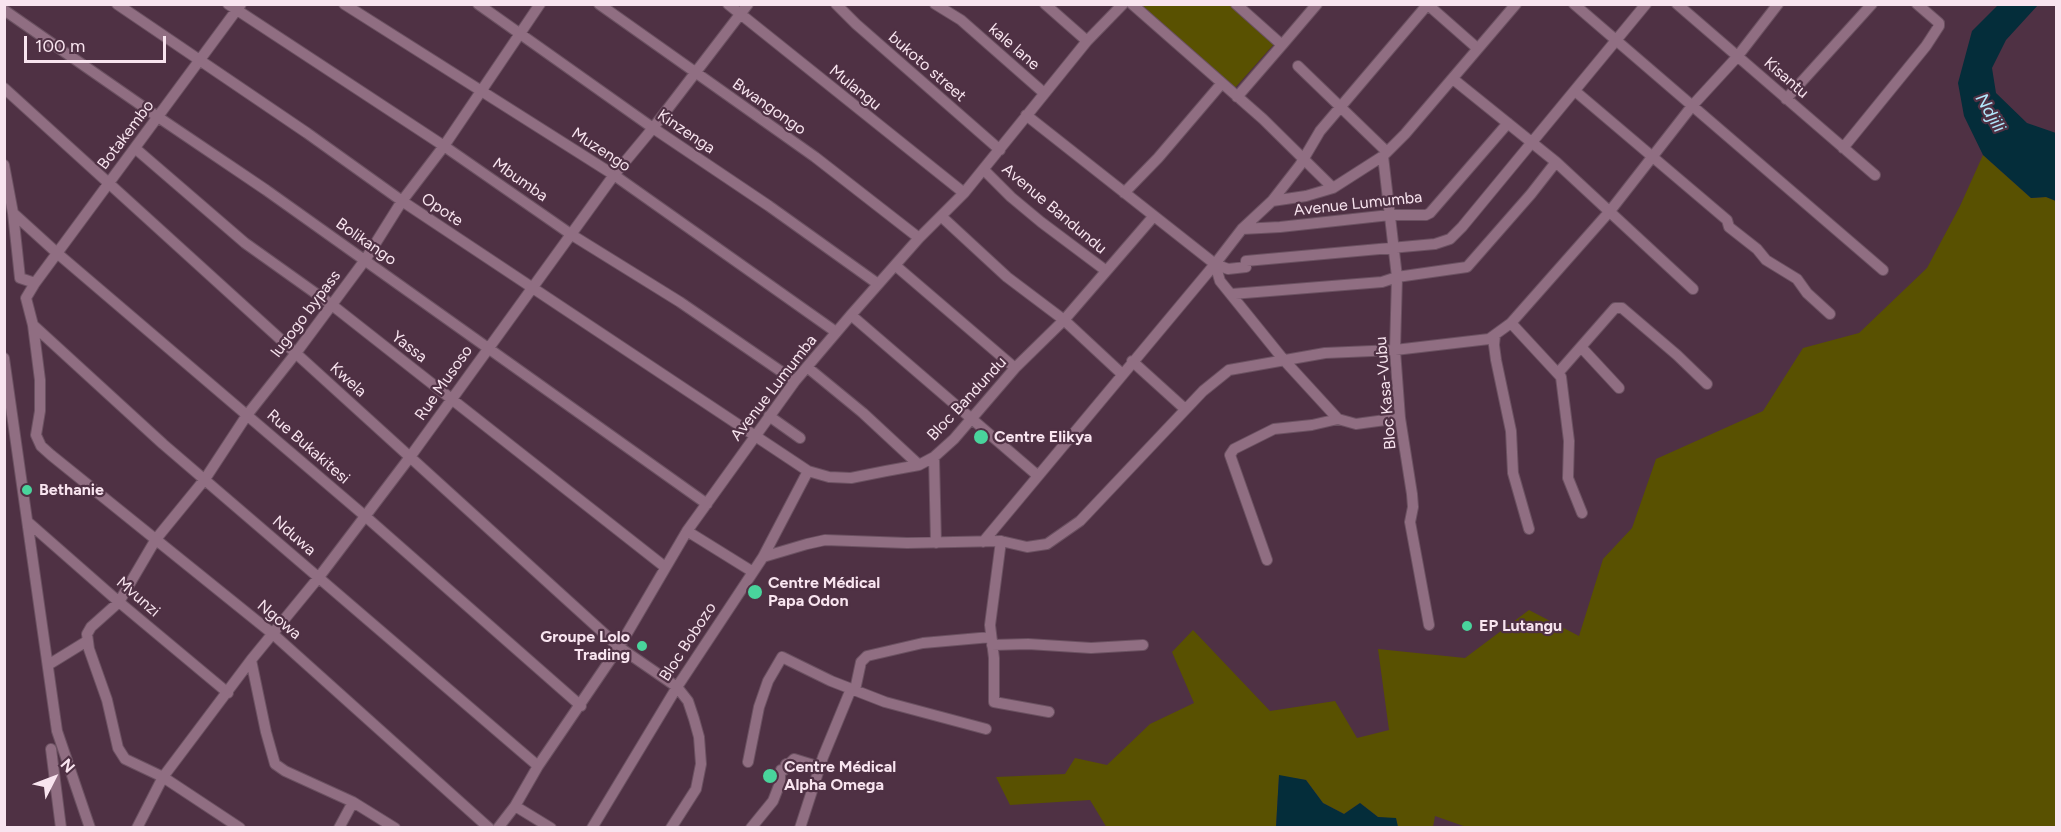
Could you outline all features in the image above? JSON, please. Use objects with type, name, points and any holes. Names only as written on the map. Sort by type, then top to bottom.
[{"type":"street","name":"Opote","points":[[117,4],[402,201],[754,436]]},
{"type":"street","name":"Muzengo","points":[[344,4],[614,176],[836,332]]},
{"type":"street","name":"Kinzenga","points":[[478,4],[878,284]]},
{"type":"street","name":"lugogo bypass","points":[[48,665],[87,638],[91,627],[119,602],[156,538],[205,479],[247,415],[365,260],[402,201],[444,146],[540,4]]},
{"type":"street","name":"Bwangongo","points":[[599,4],[815,157],[920,238]]},
{"type":"street","name":"Mulangu","points":[[728,4],[964,193]]},
{"type":"street","name":"Rue Musoso","points":[[136,828],[163,777],[251,660],[319,577],[410,457],[614,176],[696,74],[748,4]]},
{"type":"street","name":"bukoto street","points":[[836,4],[1000,150]]},
{"type":"street","name":"kale lane","points":[[935,4],[961,20],[1044,93]]},
{"type":"street","points":[[1045,4],[1087,41]]},
{"type":"street","name":"Avenue Lumumba","points":[[498,828],[515,806],[538,766],[619,647],[687,531],[795,381],[878,284],[964,193],[1087,41],[1123,4]]},
{"type":"street","points":[[1132,4],[1263,119],[1333,188]]},
{"type":"street","points":[[1236,4],[1282,45]]},
{"type":"street","points":[[1237,97],[1317,4]]},
{"type":"street","points":[[1272,201],[1306,196],[1333,188],[1385,154],[1406,134],[1516,4]]},
{"type":"street","points":[[1574,4],[1883,270]]},
{"type":"street","points":[[1026,114],[1153,217],[1215,264],[1228,269],[1246,267],[1246,261],[1435,244],[1450,239],[1533,143],[1647,4]]},
{"type":"street","name":"Kisantu","points":[[1677,4],[1875,175]]},
{"type":"street","points":[[1786,99],[1872,4]]},
{"type":"street","points":[[1843,148],[1926,46],[1939,26],[1939,23],[1917,4]]},
{"type":"street","points":[[982,542],[1242,229],[1272,201],[1294,174],[1317,135],[1339,107],[1428,5],[1477,48]]},
{"type":"street","name":"Botakembo","points":[[35,284],[201,60],[235,6]]},
{"type":"street","name":"Mbumba","points":[[235,6],[572,235],[680,302],[795,381]]},
{"type":"street","points":[[763,558],[825,540],[936,543],[1001,541],[1028,548],[1047,544],[1080,521],[1185,409],[1229,370],[1325,353],[1395,350],[1489,339],[1511,323],[1610,211],[1692,106],[1737,57],[1775,6]]},
{"type":"street","name":"Bolikango","points":[[4,10],[266,190],[707,504]]},
{"type":"street","points":[[1298,66],[1385,154]]},
{"type":"street","points":[[1453,79],[1556,162],[1693,289]]},
{"type":"street","points":[[1124,194],[1222,83]]},
{"type":"street","name":"Kwela","points":[[4,88],[619,647],[677,687]]},
{"type":"street","points":[[1575,91],[1727,220],[1729,227],[1757,249],[1766,261],[1797,279],[1807,293],[1830,314]]},
{"type":"street","name":"Avenue Lumumba","points":[[1242,229],[1390,215],[1421,216],[1430,213],[1508,123]]},
{"type":"street","name":"Yassa","points":[[136,149],[245,243],[332,305],[665,567]]},
{"type":"street","name":"Bloc Kasa-Vubu","points":[[1385,154],[1397,277],[1395,350],[1400,418],[1412,494],[1413,507],[1410,522],[1429,625]]},
{"type":"street","points":[[1232,294],[1367,284],[1397,277],[1467,267],[1556,162]]},
{"type":"street","points":[[4,165],[13,213],[20,278],[35,284],[26,298],[33,325]]},
{"type":"street","name":"Avenue Bandundu","points":[[984,170],[1019,203],[1105,270]]},
{"type":"street","name":"Rue Bukakitesi","points":[[13,213],[581,706]]},
{"type":"street","points":[[942,217],[1007,277],[1064,320],[1122,374]]},
{"type":"street","name":"Bloc Bandundu","points":[[754,436],[808,471],[829,477],[851,478],[919,465],[934,457],[954,439],[1015,368],[1064,320],[1153,217]]},
{"type":"street","points":[[1215,264],[1220,282],[1338,419]]},
{"type":"street","points":[[896,266],[1015,368]]},
{"type":"street","points":[[1558,373],[1615,308],[1622,308],[1707,384]]},
{"type":"street","points":[[851,315],[1037,475]]},
{"type":"street","points":[[1511,323],[1558,373],[1563,388],[1569,441],[1568,478],[1582,513]]},
{"type":"street","name":"Ngowa","points":[[33,325],[40,380],[40,411],[36,435],[41,446],[273,634],[489,828]]},
{"type":"street","name":"Nduwa","points":[[33,325],[163,444],[538,766]]},
{"type":"street","points":[[1495,335],[1496,360],[1511,431],[1511,464],[1529,529]]},
{"type":"street","points":[[1581,347],[1619,388]]},
{"type":"street","points":[[4,358],[57,731],[90,828]]},
{"type":"street","points":[[1132,361],[1185,409]]},
{"type":"street","points":[[807,367],[863,412],[919,465]]},
{"type":"street","points":[[769,416],[800,438]]},
{"type":"street","points":[[1266,560],[1230,455],[1234,448],[1274,429],[1312,425],[1338,419],[1356,424],[1400,418]]},
{"type":"street","points":[[934,457],[936,543]]},
{"type":"street","name":"Bloc Bobozo","points":[[592,828],[677,687],[763,558],[808,471]]},
{"type":"street","name":"Mvunzi","points":[[29,523],[228,693]]},
{"type":"street","points":[[687,531],[753,572]]},
{"type":"street","points":[[1001,541],[991,606],[994,702],[1049,712]]},
{"type":"street","points":[[87,638],[107,700],[118,748],[125,759],[163,777],[240,828]]},
{"type":"street","points":[[800,828],[820,767],[853,689],[861,662],[867,656],[924,644],[980,640],[1091,648],[1143,645]]},
{"type":"street","points":[[748,762],[759,707],[768,681],[782,657],[831,681],[885,702],[986,729]]},
{"type":"street","points":[[251,660],[275,764],[285,771],[353,802],[395,828]]},
{"type":"street","points":[[671,828],[696,789],[701,764],[699,737],[694,719],[688,701],[677,687]]},
{"type":"street","points":[[51,749],[61,828]]},
{"type":"street","points":[[751,828],[773,801],[780,783],[781,770],[784,770],[786,764],[794,759],[820,767]]},
{"type":"street","points":[[339,828],[353,802]]},
{"type":"street","points":[[515,806],[551,828]]},
{"type":"shaded area","points":[[1139,5],[1231,5],[1274,44],[1234,89]]},
{"type":"shaded area","points":[[1983,155],[2031,198],[2046,197],[2056,201],[2056,827],[1469,828],[1435,816],[1433,827],[1398,827],[1396,819],[1378,817],[1360,803],[1344,814],[1323,803],[1306,780],[1279,776],[1276,827],[1107,828],[1090,800],[1010,805],[996,777],[1065,774],[1075,758],[1107,765],[1150,724],[1194,703],[1172,652],[1193,630],[1270,711],[1335,701],[1357,738],[1389,730],[1378,649],[1465,658],[1529,610],[1579,636],[1603,559],[1632,528],[1656,459],[1763,411],[1803,348],[1859,333],[1927,268],[1960,206]]},
{"type":"water","name":"Ndjili","points":[[1998,5],[2038,5],[2006,40],[1992,68],[1996,93],[2027,123],[2056,133],[2056,201],[2046,197],[2031,198],[1983,155],[1964,116],[1958,83],[1972,31]]},
{"type":"water","points":[[1279,775],[1306,780],[1323,803],[1344,814],[1360,803],[1378,817],[1396,818],[1398,827],[1276,827]]},
{"type":"place","name":"Centre Elikya","points":[[981,437]]},
{"type":"place","name":"Bethanie","points":[[27,490]]},
{"type":"place","name":"Centre Médical Papa Odon","points":[[755,592]]},
{"type":"place","name":"EP Lutangu","points":[[1467,626]]},
{"type":"place","name":"Groupe Lolo Trading","points":[[642,646]]},
{"type":"place","name":"Centre Médical Alpha Omega","points":[[770,776]]}]
